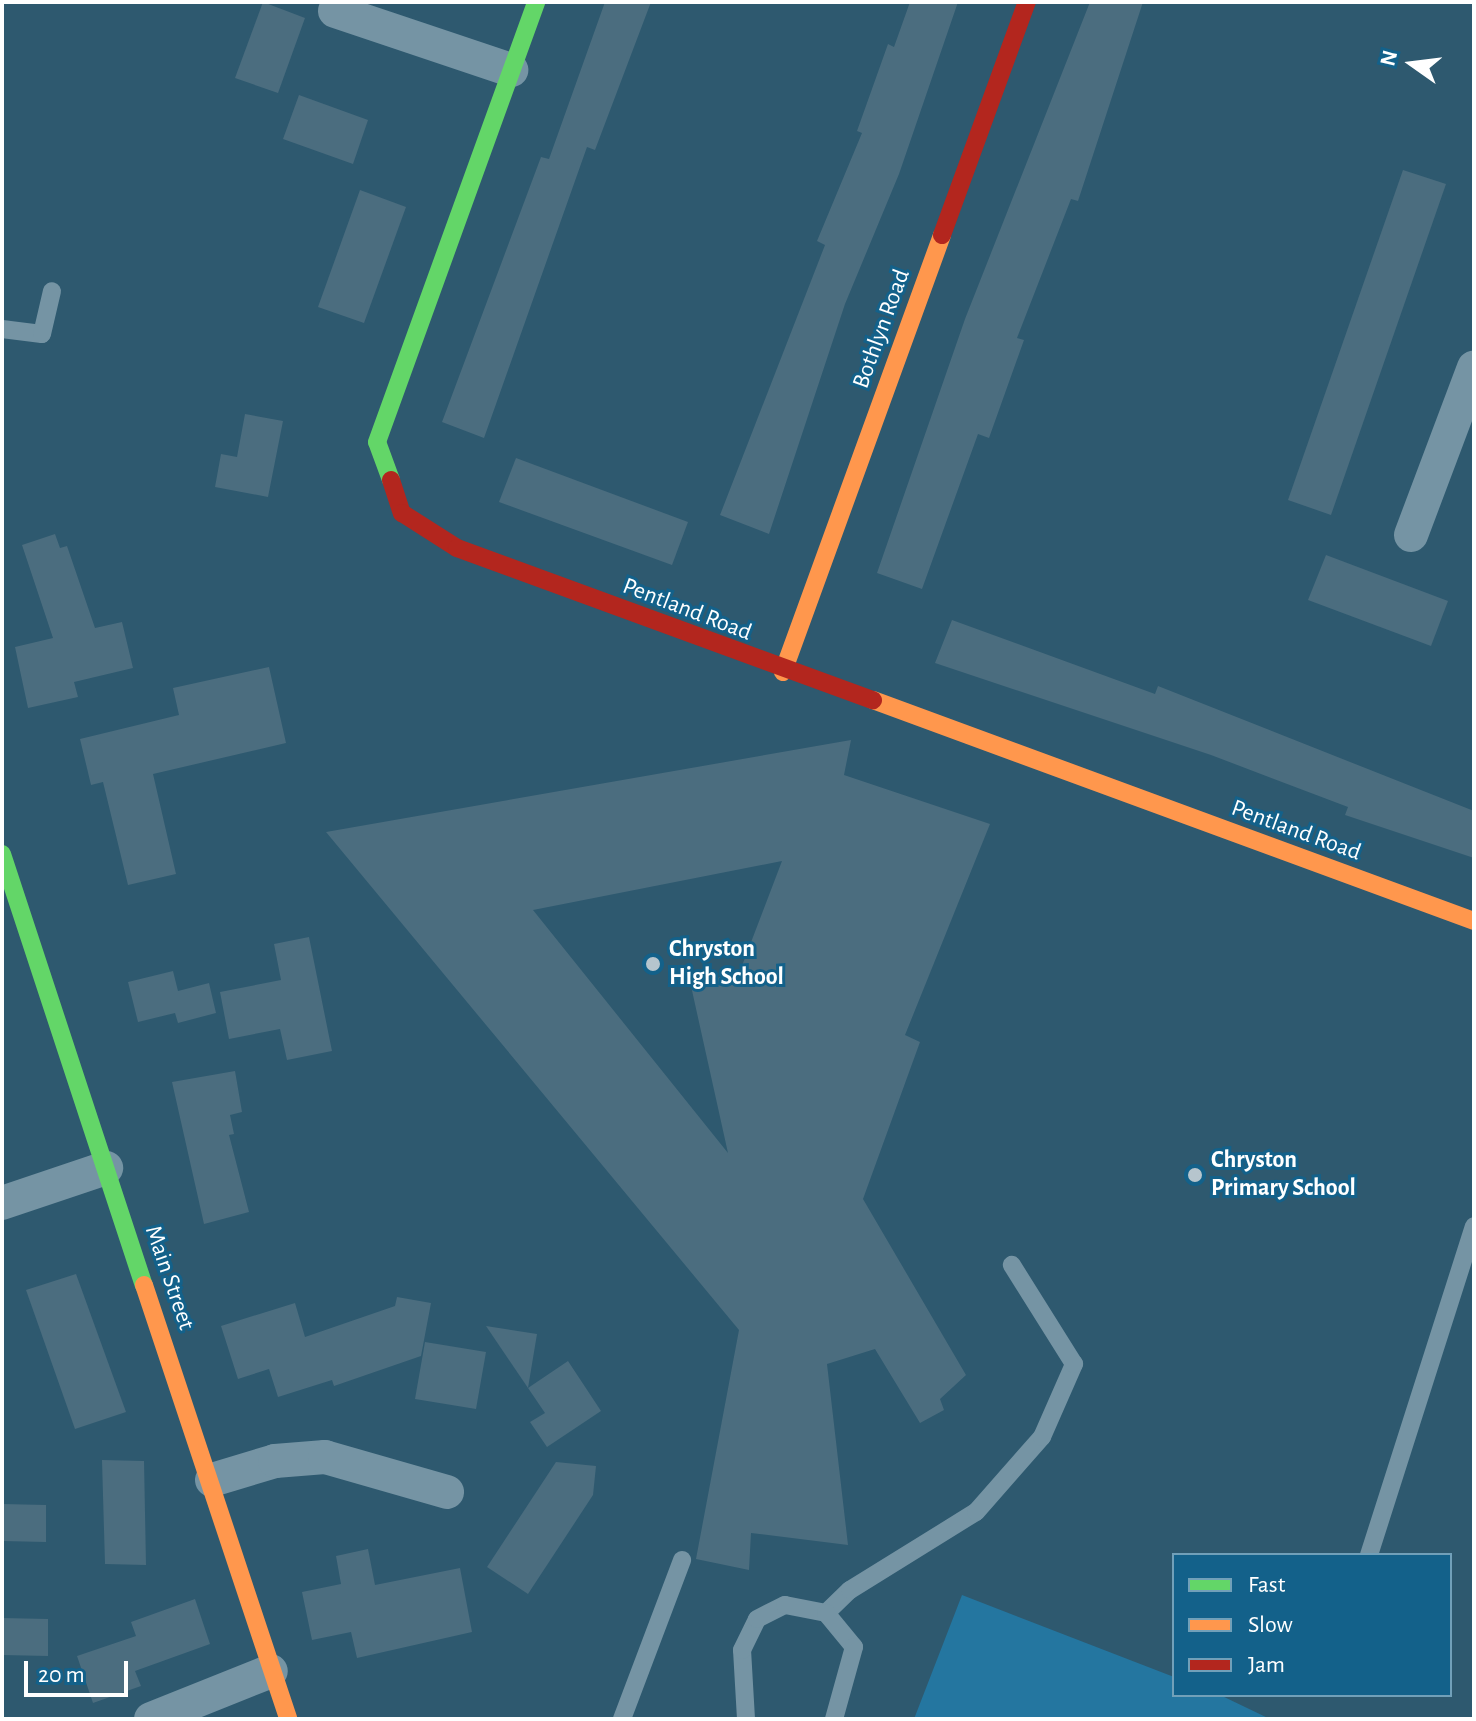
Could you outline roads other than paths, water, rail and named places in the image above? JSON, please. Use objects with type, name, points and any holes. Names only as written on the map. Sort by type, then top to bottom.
[{"type":"street","name":"Pentland Road","points":[[536,2],[377,442],[402,513],[457,548],[783,672],[1474,921]]},
{"type":"street","name":"Bothlyn Road","points":[[783,672],[1027,2]]},
{"type":"street","points":[[335,11],[511,70]]},
{"type":"street","points":[[1411,535],[1470,389]]},
{"type":"street","name":"Main Street","points":[[2,854],[212,1480],[288,1719]]},
{"type":"street","points":[[2,1203],[106,1168]]},
{"type":"street","points":[[212,1480],[275,1461],[325,1457],[447,1492]]},
{"type":"street","points":[[151,1719],[271,1671]]},
{"type":"lane","points":[[2,329],[42,334],[52,291]]},
{"type":"lane","points":[[1370,1553],[1474,1226]]},
{"type":"lane","points":[[826,1613],[850,1590],[976,1512],[1042,1437],[1074,1364],[1012,1265]]},
{"type":"lane","points":[[622,1719],[682,1560]]},
{"type":"lane","points":[[746,1719],[742,1650],[757,1619],[785,1605],[826,1613],[854,1647],[834,1719]]},
{"type":"place","name":"Chryston High School","points":[[653,964]]},
{"type":"place","name":"Chryston Primary School","points":[[1195,1175]]}]
